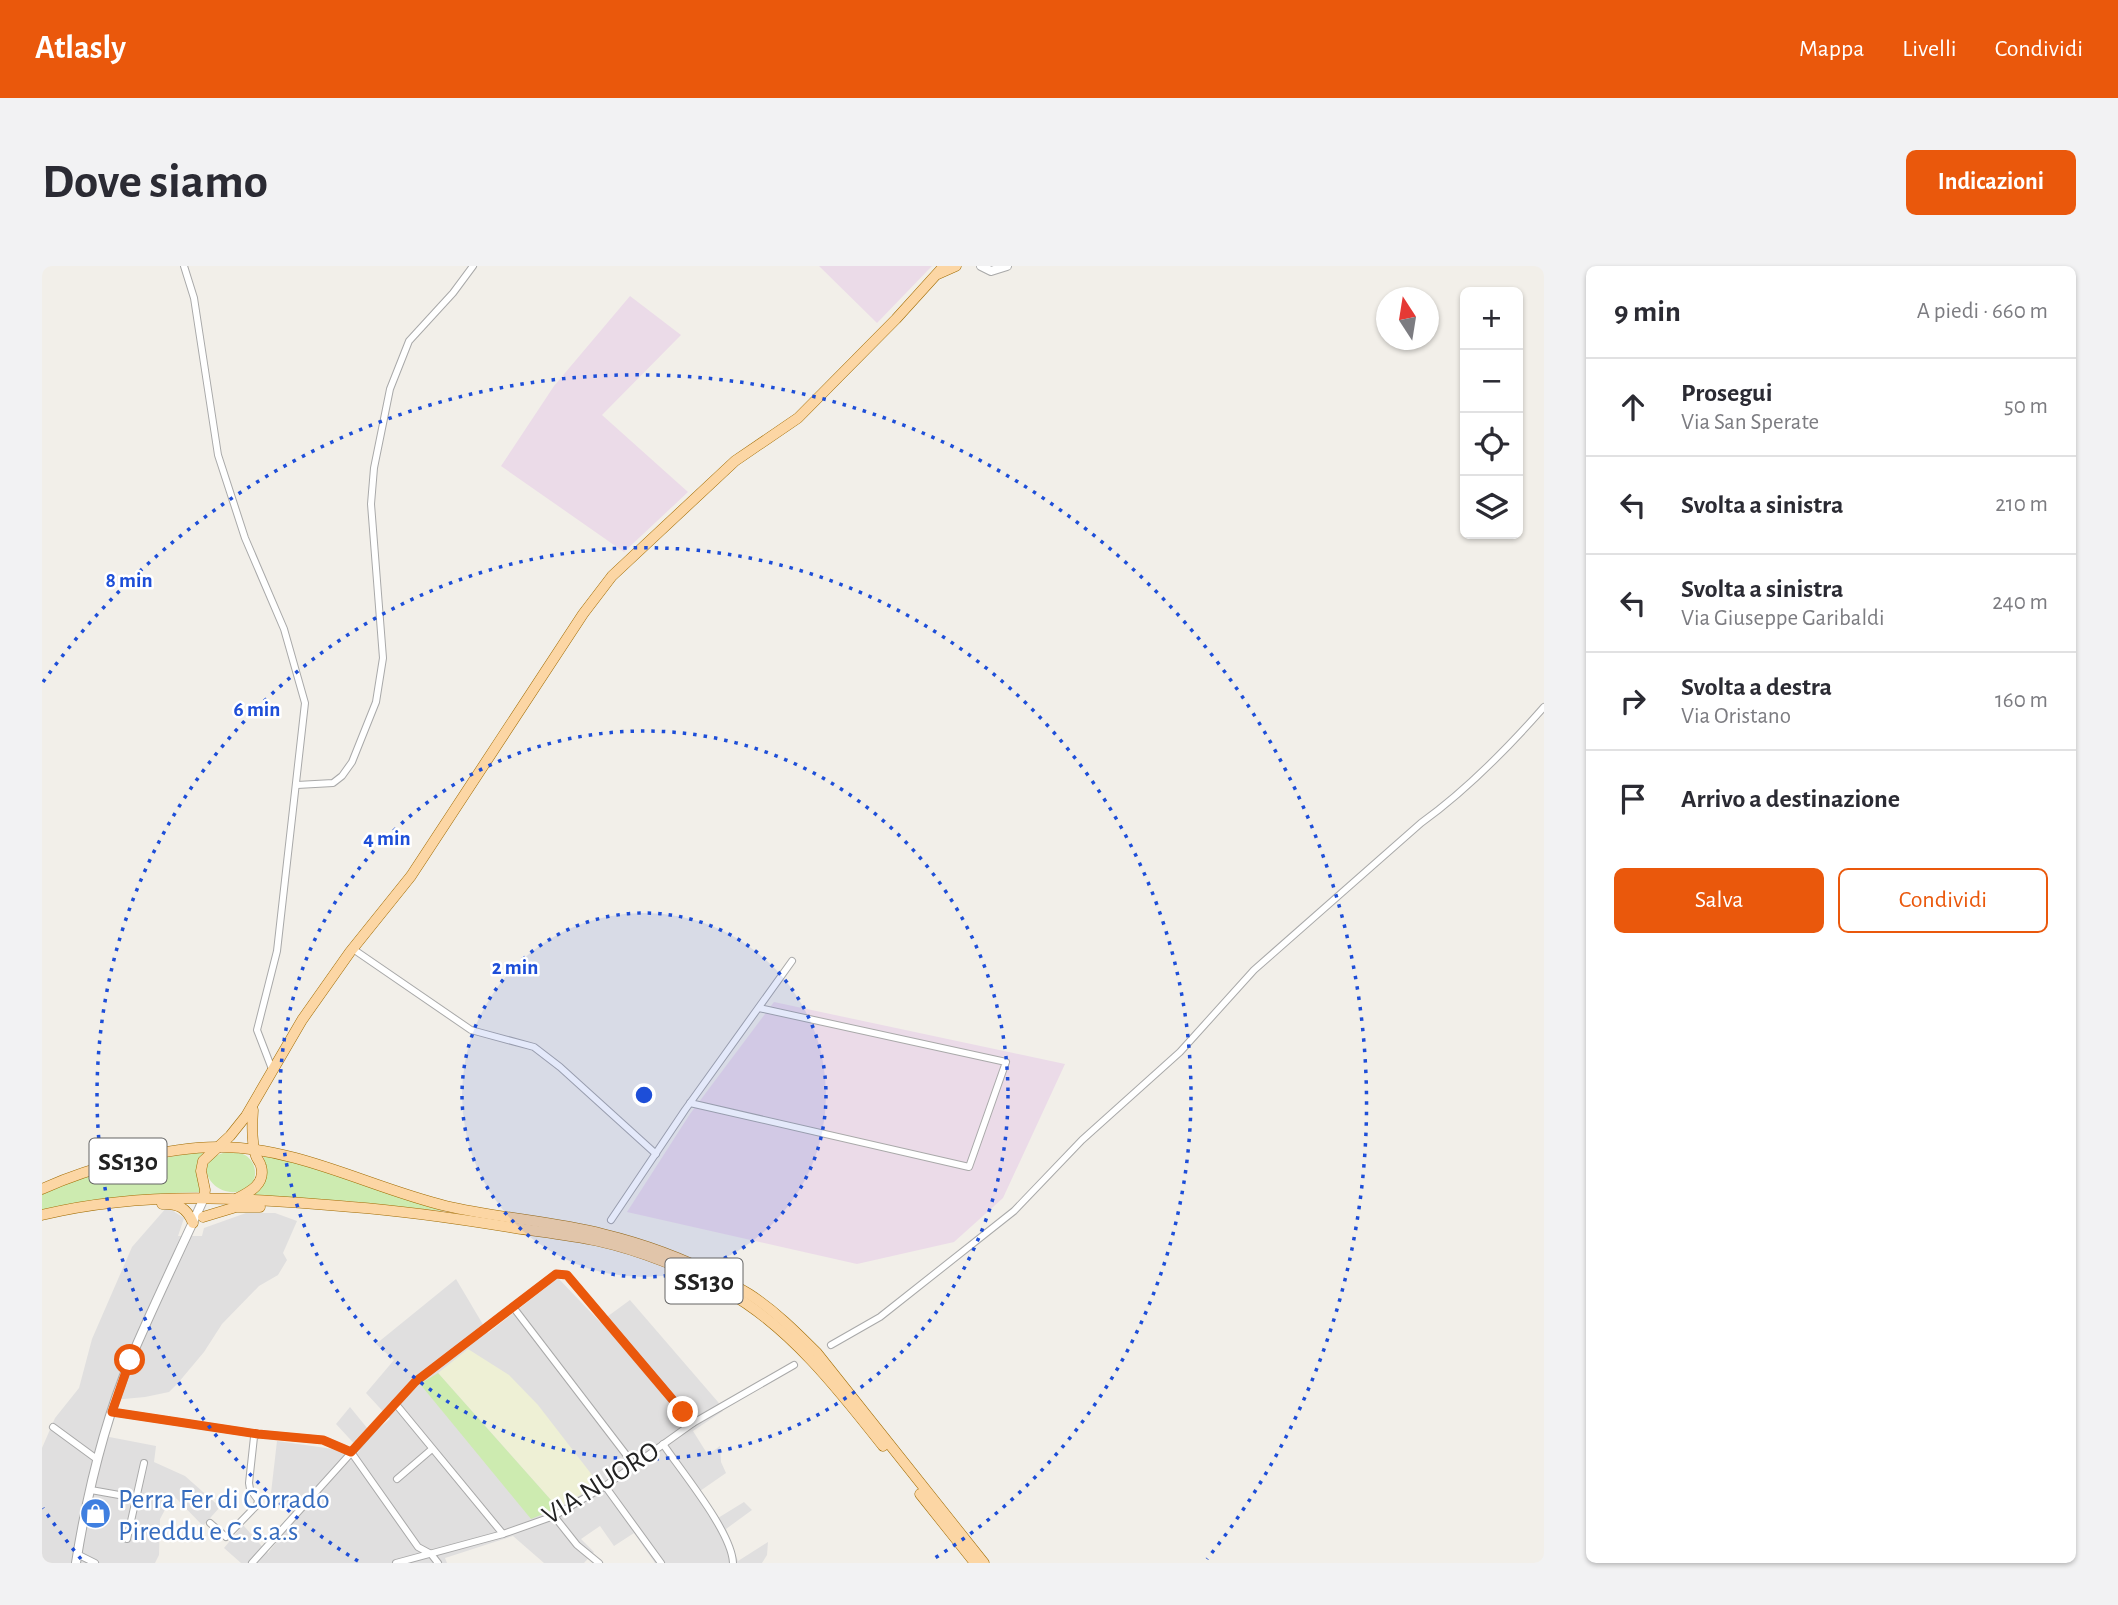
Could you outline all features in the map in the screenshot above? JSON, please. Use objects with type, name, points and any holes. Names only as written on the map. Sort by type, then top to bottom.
[{"type":"main road","points":[[204,1198],[201,1166],[205,1158],[237,1128],[302,1020],[353,949],[411,876],[583,614],[612,576],[735,461],[798,418],[941,270],[956,266]]},
{"type":"main road","points":[[236,1199],[251,1191],[260,1182],[262,1169],[255,1155],[251,1126],[254,1103]]},
{"type":"main road","name":"SS130","points":[[42,1189],[136,1159],[217,1147],[255,1149],[347,1173],[446,1206],[603,1234],[702,1269],[751,1295],[789,1325],[817,1353],[984,1563]]},
{"type":"main road","points":[[143,1198],[149,1204],[180,1206],[189,1214],[192,1225]]},
{"type":"main road","name":"SS130","points":[[42,1215],[77,1206],[143,1198],[236,1199],[450,1217],[599,1241],[649,1258],[727,1291],[777,1326],[808,1357],[879,1441],[975,1563]]},
{"type":"main road","points":[[203,1217],[236,1207],[275,1208],[292,1203]]},
{"type":"street","points":[[184,266],[194,298],[218,455],[244,538],[284,629],[305,703],[277,951],[257,1030],[272,1069]]},
{"type":"street","points":[[297,785],[333,783],[342,776],[352,762],[376,702],[383,658],[371,504],[374,468],[390,389],[409,341],[453,293],[473,266]]},
{"type":"street","points":[[981,266],[991,271],[1007,266]]},
{"type":"street","points":[[831,1345],[880,1317],[1014,1211],[1082,1140],[1180,1052],[1254,970],[1513,743],[1544,707]]},
{"type":"street","points":[[353,949],[471,1030],[534,1047],[560,1067],[656,1154]]},
{"type":"street","points":[[611,1220],[690,1103],[792,961]]},
{"type":"street","points":[[690,1103],[969,1167],[1006,1062],[760,1008]]},
{"type":"street","points":[[94,1563],[76,1558],[98,1460],[112,1412],[130,1360],[204,1198]]},
{"type":"street","points":[[192,1225],[236,1199]]},
{"type":"street","points":[[252,1563],[415,1382],[556,1274],[567,1275],[692,1423]]},
{"type":"street","points":[[513,1307],[634,1465]]},
{"type":"street","name":"VIA NUORO","points":[[396,1563],[434,1560],[554,1516],[605,1486],[692,1423],[794,1365]]},
{"type":"street","points":[[396,1403],[503,1534]]},
{"type":"street","points":[[112,1412],[258,1434],[323,1440],[351,1452],[418,1547],[434,1560]]},
{"type":"street","points":[[53,1427],[98,1460]]},
{"type":"street","points":[[210,1523],[226,1537],[257,1505],[258,1500],[249,1483],[254,1437],[258,1434]]},
{"type":"street","points":[[663,1444],[722,1531],[733,1556],[733,1563]]},
{"type":"street","points":[[397,1479],[432,1449]]},
{"type":"street","points":[[127,1539],[144,1463]]},
{"type":"street","points":[[605,1486],[661,1563]]},
{"type":"street","points":[[91,1490],[136,1498]]},
{"type":"street","points":[[554,1516],[577,1545],[599,1563]]},
{"type":"shaded area","points":[[819,266],[932,266],[877,323]]},
{"type":"shaded area","points":[[630,296],[681,335],[602,415],[688,492],[624,552],[501,466],[554,386]]},
{"type":"shaded area","points":[[774,1002],[1065,1064],[1003,1198],[954,1242],[857,1264],[627,1212],[690,1114]]},
{"type":"shaded area","points":[[167,1207],[184,1218],[178,1236],[202,1236],[204,1228],[246,1213],[275,1213],[297,1221],[283,1253],[287,1260],[278,1275],[259,1286],[222,1324],[204,1352],[169,1392],[113,1400],[99,1435],[156,1446],[154,1462],[185,1476],[220,1507],[203,1526],[173,1495],[160,1519],[159,1555],[155,1563],[42,1563],[42,1448],[55,1418],[79,1388],[92,1339],[132,1247]]},
{"type":"shaded area","points":[[558,1278],[600,1322],[630,1300],[718,1402],[723,1411],[693,1431],[708,1455],[720,1446],[721,1462],[726,1473],[700,1491],[718,1518],[744,1502],[752,1510],[726,1529],[738,1561],[768,1542],[767,1555],[762,1563],[655,1563],[634,1533],[614,1546],[600,1526],[581,1539],[594,1552],[584,1563],[544,1563],[513,1536],[445,1558],[447,1563],[241,1563],[224,1548],[243,1525],[268,1553],[297,1516],[271,1493],[277,1441],[340,1450],[350,1461],[360,1450],[336,1424],[350,1407],[372,1434],[390,1419],[366,1393],[394,1360],[376,1344],[456,1279],[488,1333]]},
{"type":"green space","points":[[205,1151],[197,1168],[200,1192],[121,1197],[42,1211],[42,1193],[62,1185],[122,1167]]},
{"type":"green space","points":[[223,1153],[243,1154],[249,1158],[255,1171],[251,1185],[237,1192],[227,1191],[218,1188],[211,1181],[207,1166],[212,1159]]},
{"type":"green space","points":[[263,1154],[299,1162],[442,1211],[347,1201],[253,1196],[266,1177]]},
{"type":"green space","points":[[468,1349],[509,1375],[538,1405],[599,1484],[558,1508],[438,1373]]},
{"type":"green space","points":[[438,1373],[558,1508],[531,1519],[420,1384]]},
{"type":"place","name":"Perra Fer di Corrado Pireddu e C. s.a.s","points":[[95,1514]]},
{"type":"route","points":[[130,1360],[112,1412],[258,1434],[323,1440],[351,1452],[415,1382],[556,1274],[561,1273],[567,1275],[683,1412]]}]
